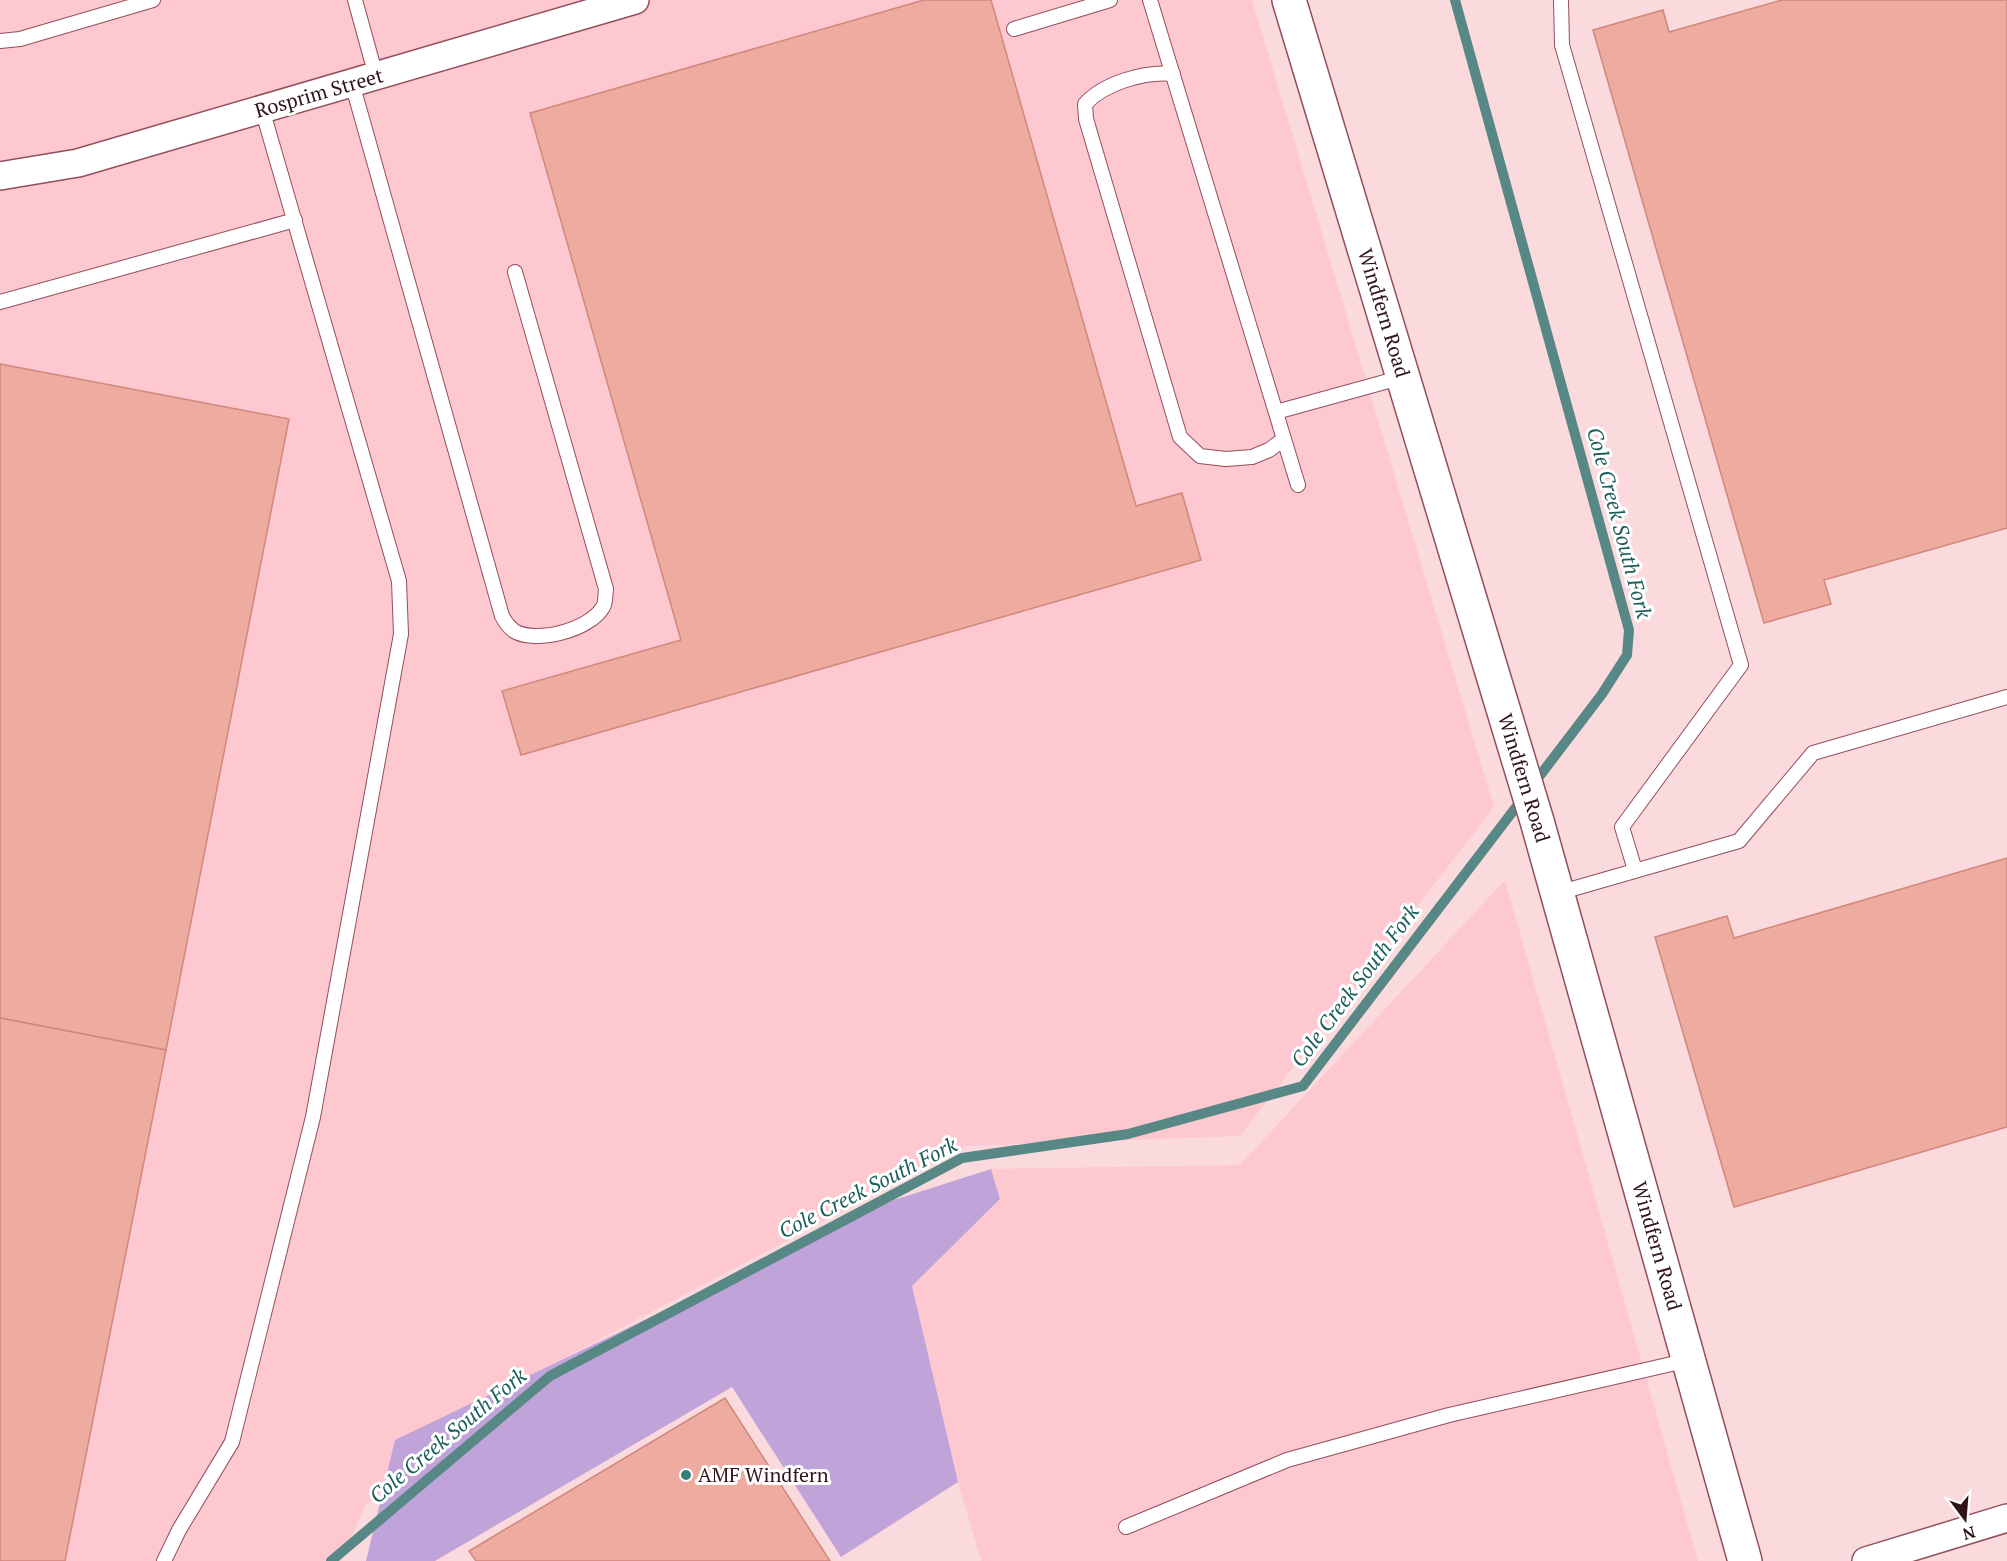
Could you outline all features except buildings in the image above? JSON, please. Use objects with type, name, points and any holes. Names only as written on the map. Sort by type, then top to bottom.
[{"type":"street","name":"Rosprim Street","points":[[0,176],[78,163],[635,0]]},
{"type":"street","name":"Windfern Road","points":[[1289,0],[1537,820],[1745,1561]]},
{"type":"street","points":[[1866,1561],[2007,1518]]},
{"type":"lane","points":[[0,41],[20,39],[153,0]]},
{"type":"lane","points":[[355,0],[364,80],[502,616],[515,631],[526,635],[548,634],[578,629],[593,620],[605,606],[606,589],[515,272]]},
{"type":"lane","points":[[1014,29],[1110,0]]},
{"type":"lane","points":[[1150,0],[1298,485]]},
{"type":"lane","points":[[1561,0],[1562,45],[1741,664],[1622,827],[1635,870]]},
{"type":"lane","points":[[1173,74],[1157,72],[1145,74],[1103,89],[1085,104],[1086,119],[1180,436],[1200,456],[1226,459],[1252,457],[1269,450],[1284,439]]},
{"type":"lane","points":[[164,1561],[179,1530],[232,1443],[313,1117],[401,634],[399,581],[262,109]]},
{"type":"lane","points":[[0,302],[295,220]]},
{"type":"lane","points":[[1276,412],[1403,377]]},
{"type":"lane","points":[[1558,893],[1739,841],[1813,753],[2007,697]]},
{"type":"lane","points":[[1126,1527],[1287,1460],[1449,1415],[1689,1360]]},
{"type":"shaded area","points":[[0,0],[1252,0],[1494,807],[1240,1136],[967,1146],[518,1382],[365,1506],[341,1561],[0,1561]]},
{"type":"shaded area","points":[[1505,880],[1698,1561],[981,1561],[958,1482],[912,1286],[1000,1199],[991,1169],[1240,1165]]},
{"type":"shaded area","points":[[991,1169],[1000,1199],[912,1286],[958,1482],[841,1557],[732,1387],[435,1561],[366,1561],[395,1440],[894,1200]]},
{"type":"waterway","name":"Cole Creek South Fork","points":[[1455,0],[1629,630],[1627,655],[1602,694],[1532,786]]},
{"type":"waterway","name":"Cole Creek South Fork","points":[[331,1561],[550,1376],[962,1158],[1128,1134],[1303,1086],[1523,798]]},
{"type":"place","name":"AMF Windfern","points":[[686,1475]]}]
